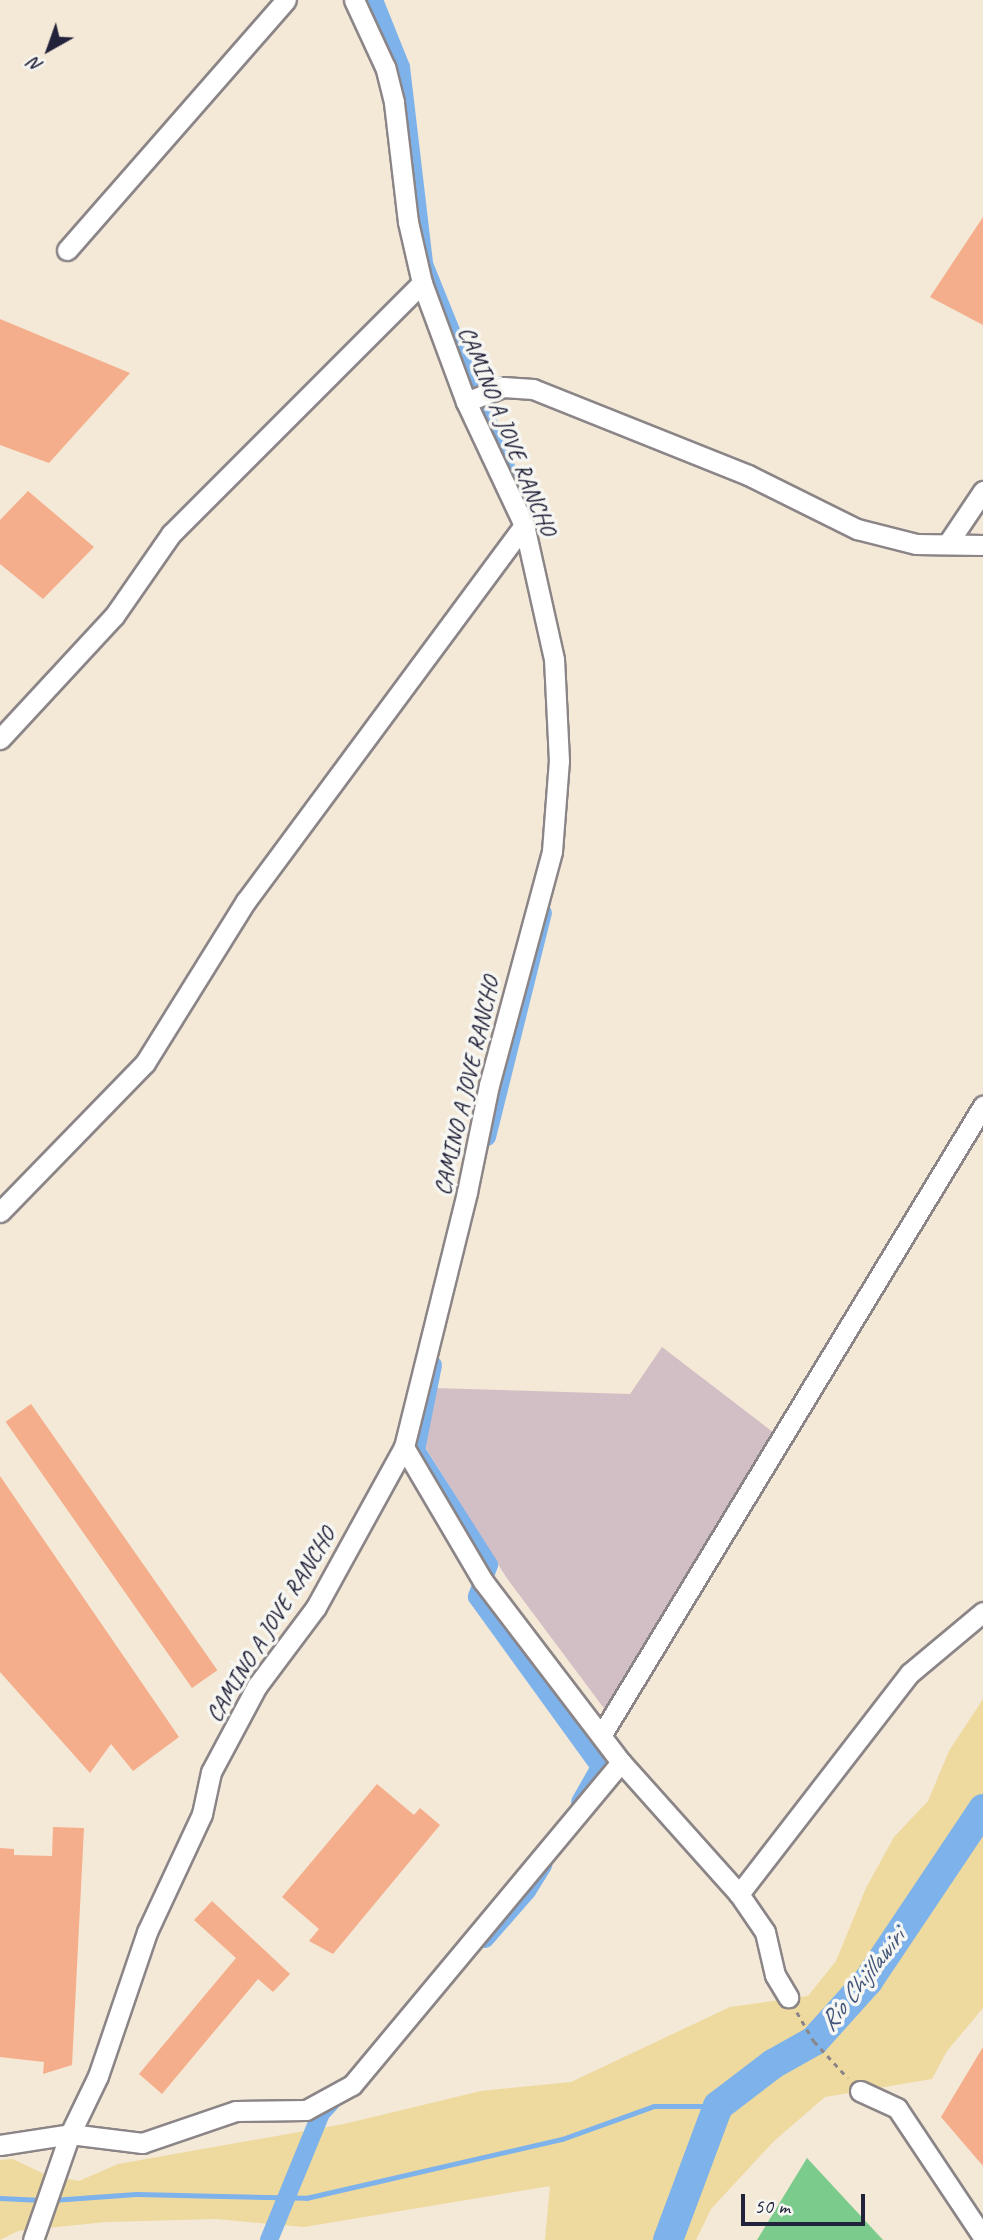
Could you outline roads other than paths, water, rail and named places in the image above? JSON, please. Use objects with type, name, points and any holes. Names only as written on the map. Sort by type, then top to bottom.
[{"type":"street","points":[[67,250],[286,0]]},
{"type":"street","name":"CAMINO A JOVE RANCHO","points":[[33,2240],[70,2134],[98,2076],[147,1932],[202,1814],[211,1772],[257,1686],[316,1607],[404,1447],[467,1192],[489,1086],[552,850],[559,761],[554,659],[524,525],[466,401],[422,283],[408,222],[394,102],[385,68],[354,0]]},
{"type":"street","points":[[0,739],[114,616],[180,525],[422,283]]},
{"type":"street","points":[[466,401],[503,387],[533,389],[748,475],[857,529],[916,544],[983,545]]},
{"type":"street","points":[[948,543],[983,491]]},
{"type":"street","points":[[0,1212],[145,1063],[246,901],[524,525]]},
{"type":"street","points":[[602,1734],[983,1106]]},
{"type":"street","points":[[404,1447],[483,1581],[621,1762],[739,1894],[765,1932],[775,1975],[788,1997]]},
{"type":"street","points":[[739,1894],[910,1673],[983,1612]]},
{"type":"street","points":[[0,2145],[70,2134],[142,2143],[236,2111],[306,2110],[352,2085],[621,1762]]},
{"type":"street","points":[[860,2091],[897,2108],[983,2236]]},
{"type":"waterway","points":[[374,0],[401,67],[424,264],[509,474]]},
{"type":"waterway","points":[[487,1137],[543,913]]},
{"type":"waterway","points":[[433,1365],[416,1450],[489,1565],[477,1597],[600,1767],[580,1802]]},
{"type":"waterway","name":"Río Chijllawiri","points":[[668,2240],[718,2106],[773,2064],[814,2041],[868,1981],[983,1809]]},
{"type":"waterway","points":[[485,1939],[527,1891],[543,1865]]},
{"type":"waterway","points":[[269,2240],[321,2113],[336,2097]]},
{"type":"waterway","points":[[52,2200],[136,2194],[306,2198],[562,2139],[654,2106],[718,2106]]},
{"type":"waterway","points":[[0,2198],[42,2200]]}]
